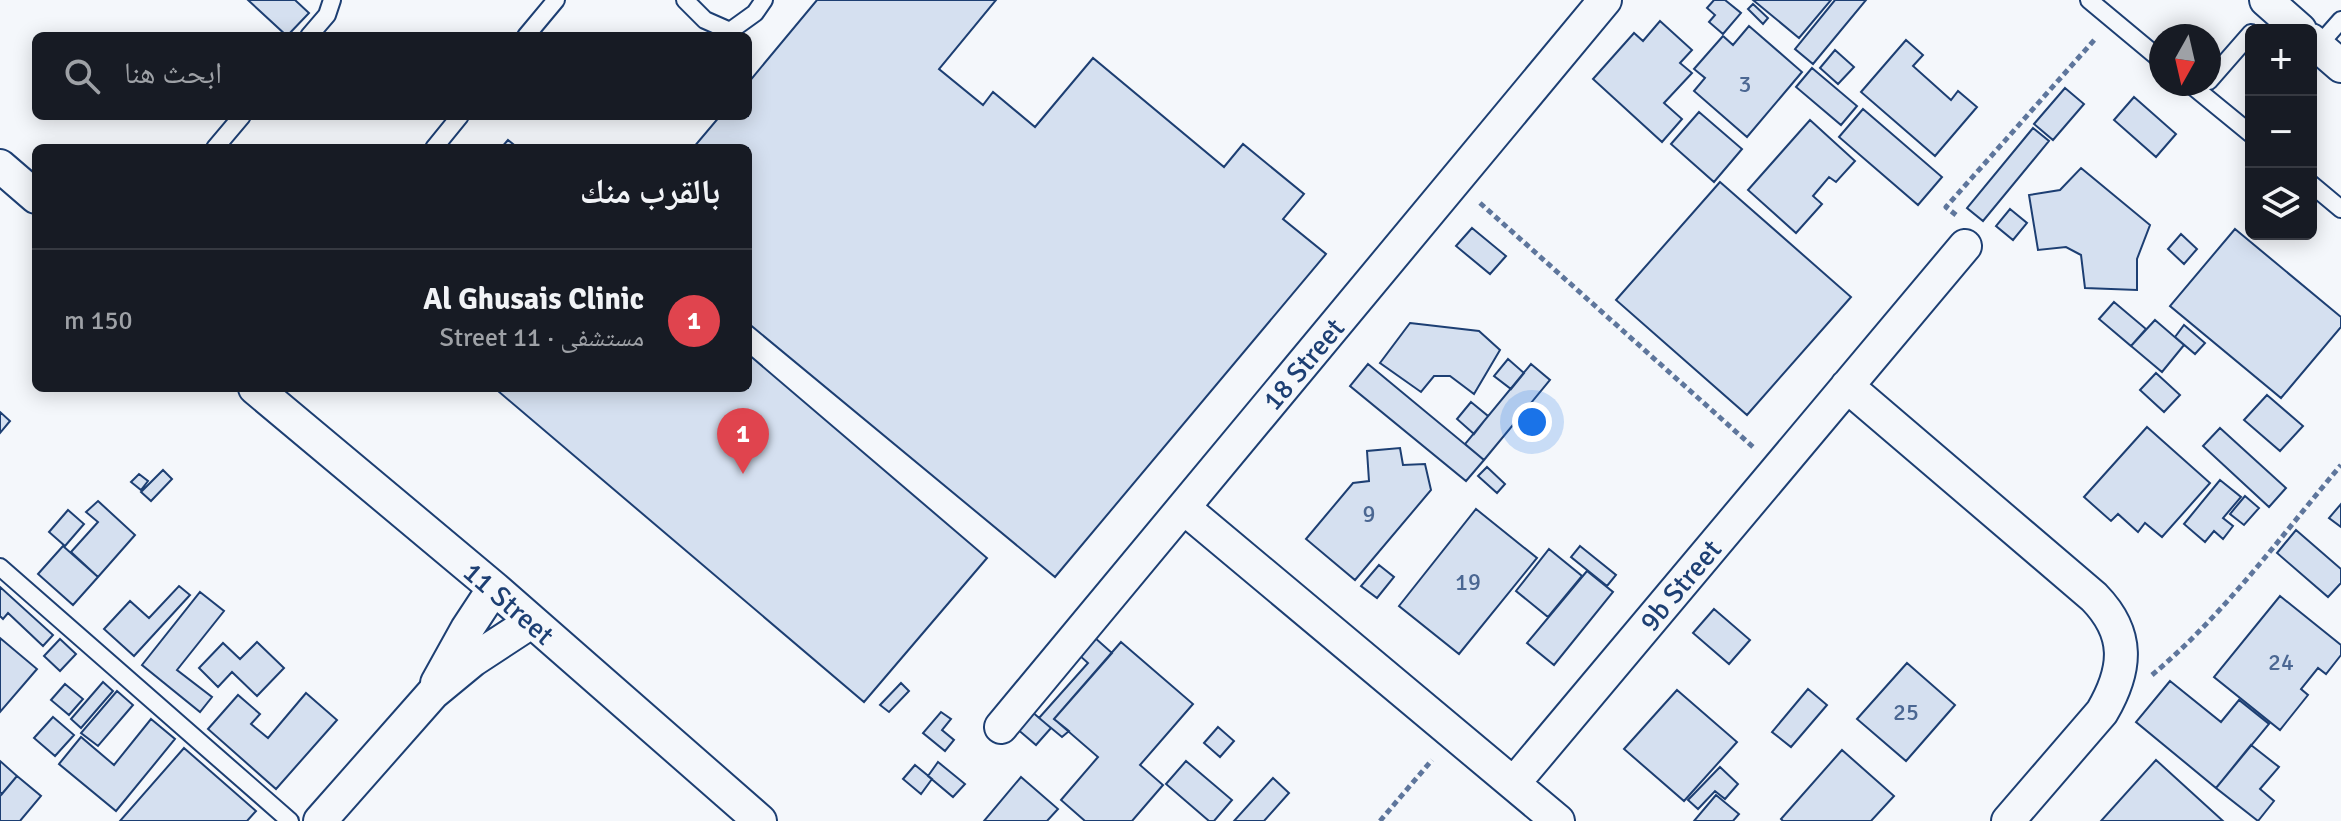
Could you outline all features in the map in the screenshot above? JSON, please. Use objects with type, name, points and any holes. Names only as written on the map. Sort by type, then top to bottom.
[{"type":"street","name":"18 Street","points":[[1001,727],[1605,0]]},
{"type":"street","points":[[2261,18],[2318,45]]},
{"type":"street","points":[[0,166],[32,194]]},
{"type":"street","name":"9b Street","points":[[1514,783],[1965,246]]},
{"type":"street","points":[[1847,386],[2072,580],[2087,598],[2098,620],[2106,666],[2094,713],[2082,733],[2008,821]]},
{"type":"street","name":"11 Street","points":[[265,392],[760,821]]},
{"type":"street","points":[[1184,508],[1558,821]]},
{"type":"street","points":[[433,693],[467,629],[494,588]]},
{"type":"street","points":[[320,821],[433,693],[473,660],[531,622]]},
{"type":"lane","points":[[312,32],[327,15],[332,0]]},
{"type":"lane","points":[[529,32],[556,0]]},
{"type":"lane","points":[[685,0],[705,20],[730,31],[755,13],[764,0]]},
{"type":"lane","points":[[2089,0],[2149,50]]},
{"type":"lane","points":[[2221,63],[2261,18]]},
{"type":"lane","points":[[2318,45],[2341,20]]},
{"type":"lane","points":[[2213,96],[2245,128]]},
{"type":"lane","points":[[218,144],[239,120]]},
{"type":"lane","points":[[437,144],[457,120]]},
{"type":"lane","points":[[2317,189],[2341,209]]},
{"type":"lane","points":[[0,567],[290,821]]},
{"type":"path","points":[[1965,246],[1977,232],[1946,207],[2113,19]]},
{"type":"path","points":[[1455,181],[1778,469]]},
{"type":"path","points":[[2148,678],[2213,616],[2341,465]]},
{"type":"path","points":[[1380,821],[1453,734]]},
{"type":"building","points":[[248,0],[295,0],[309,13],[291,32],[283,32]]},
{"type":"building","points":[[817,0],[996,0],[939,69],[983,105],[993,92],[1035,127],[1093,58],[1224,167],[1243,144],[1304,194],[1283,219],[1326,254],[1055,577],[752,326],[752,144],[696,144],[717,120],[752,120],[752,78]]},
{"type":"building","points":[[1714,0],[1725,0],[1741,13],[1723,34],[1709,22],[1715,15],[1707,8]]},
{"type":"building","points":[[1753,0],[1831,0],[1799,38]]},
{"type":"building","points":[[1835,0],[1866,0],[1813,64],[1795,49]]},
{"type":"building","points":[[1753,4],[1768,18],[1763,24],[1748,9]]},
{"type":"building","points":[[1660,21],[1692,50],[1680,63],[1692,73],[1664,103],[1682,119],[1662,142],[1593,79],[1634,33],[1643,41]]},
{"type":"building","points":[[1749,26],[1802,72],[1747,137],[1694,91],[1705,78],[1694,69],[1723,36],[1733,45]]},
{"type":"building","points":[[1906,40],[1923,55],[1913,66],[1951,100],[1958,91],[1977,107],[1935,156],[1861,92]]},
{"type":"building","points":[[1835,50],[1854,67],[1838,84],[1820,68]]},
{"type":"building","points":[[1812,68],[1857,106],[1841,125],[1796,87]]},
{"type":"building","points":[[2065,88],[2084,104],[2053,140],[2034,124]]},
{"type":"building","points":[[2134,97],[2176,134],[2156,157],[2114,120]]},
{"type":"building","points":[[1863,109],[1942,177],[1918,205],[1839,137]]},
{"type":"building","points":[[1699,112],[1742,149],[1714,182],[1671,144]]},
{"type":"building","points":[[1810,120],[1855,161],[1836,182],[1829,177],[1813,196],[1822,204],[1796,233],[1748,190]]},
{"type":"building","points":[[2033,128],[2049,141],[1983,221],[1967,208]]},
{"type":"building","points":[[2081,168],[2150,225],[2137,259],[2137,290],[2085,288],[2081,255],[2066,247],[2038,250],[2029,195],[2060,190]]},
{"type":"building","points":[[1720,182],[1851,297],[1747,415],[1616,300]]},
{"type":"building","points":[[2010,209],[2027,223],[2013,240],[1996,226]]},
{"type":"building","points":[[1472,228],[1506,256],[1490,274],[1456,246]]},
{"type":"building","points":[[2235,229],[2341,317],[2341,327],[2281,398],[2170,306]]},
{"type":"building","points":[[2181,234],[2197,249],[2184,264],[2168,249]]},
{"type":"building","points":[[2114,302],[2146,329],[2131,346],[2099,319]]},
{"type":"building","points":[[2155,320],[2184,345],[2162,372],[2131,346]]},
{"type":"building","points":[[1410,323],[1479,331],[1500,350],[1474,394],[1450,376],[1434,376],[1421,392],[1380,363]]},
{"type":"building","points":[[2184,325],[2205,343],[2195,354],[2175,337]]},
{"type":"building","points":[[752,357],[987,558],[864,702],[499,392],[752,392]]},
{"type":"building","points":[[1508,359],[1524,373],[1511,389],[1494,376]]},
{"type":"building","points":[[1368,364],[1484,460],[1466,481],[1350,386]]},
{"type":"building","points":[[1531,364],[1550,380],[1484,460],[1465,444]]},
{"type":"building","points":[[2156,373],[2180,395],[2164,412],[2140,390]]},
{"type":"building","points":[[2267,395],[2303,426],[2280,451],[2244,420]]},
{"type":"building","points":[[1471,402],[1488,416],[1474,434],[1457,419]]},
{"type":"building","points":[[0,412],[10,421],[0,433]]},
{"type":"building","points":[[2147,427],[2210,483],[2162,537],[2145,523],[2138,532],[2118,514],[2111,521],[2084,497]]},
{"type":"building","points":[[2220,428],[2286,488],[2269,507],[2203,446]]},
{"type":"building","points":[[1400,448],[1403,465],[1425,464],[1431,490],[1355,580],[1306,539],[1353,483],[1369,481],[1367,451]]},
{"type":"building","points":[[1487,467],[1505,484],[1497,493],[1478,476]]},
{"type":"building","points":[[163,470],[172,479],[151,501],[141,492]]},
{"type":"building","points":[[139,474],[148,481],[141,490],[131,482]]},
{"type":"building","points":[[2220,480],[2241,497],[2223,518],[2233,526],[2223,539],[2214,531],[2205,542],[2184,524]]},
{"type":"building","points":[[2245,496],[2259,508],[2244,525],[2230,514]]},
{"type":"building","points":[[98,501],[135,535],[98,577],[71,552],[98,522],[86,512]]},
{"type":"building","points":[[2341,504],[2341,527],[2329,518]]},
{"type":"building","points":[[1476,509],[1537,558],[1459,654],[1399,606]]},
{"type":"building","points":[[68,510],[84,524],[65,546],[49,532]]},
{"type":"building","points":[[2296,530],[2341,569],[2341,583],[2328,597],[2277,553]]},
{"type":"building","points":[[63,546],[98,577],[73,605],[38,574]]},
{"type":"building","points":[[1580,546],[1616,575],[1607,586],[1571,557]]},
{"type":"building","points":[[1549,549],[1582,576],[1548,617],[1516,591]]},
{"type":"building","points":[[1379,565],[1394,577],[1377,598],[1361,586]]},
{"type":"building","points":[[1587,571],[1613,592],[1554,665],[1527,643]]},
{"type":"building","points":[[179,586],[190,595],[134,656],[104,629],[130,601],[149,618]]},
{"type":"building","points":[[0,587],[53,635],[43,646],[8,613],[3,619],[0,616]]},
{"type":"building","points":[[200,592],[224,611],[177,670],[212,697],[200,712],[142,665]]},
{"type":"building","points":[[2280,596],[2341,645],[2341,655],[2326,674],[2318,668],[2301,689],[2308,695],[2280,730],[2214,677]]},
{"type":"building","points":[[1714,609],[1750,640],[1729,664],[1693,633]]},
{"type":"building","points":[[1094,637],[1112,653],[1054,719],[1069,731],[1062,737],[1039,718],[1088,663],[1079,655]]},
{"type":"building","points":[[0,638],[37,669],[0,712]]},
{"type":"building","points":[[60,639],[76,654],[60,671],[44,656]]},
{"type":"building","points":[[257,642],[284,668],[257,696],[232,672],[218,687],[199,668],[223,643],[240,659]]},
{"type":"building","points":[[1121,642],[1193,704],[1140,765],[1163,785],[1132,821],[1085,821],[1061,800],[1098,757],[1054,719]]},
{"type":"building","points":[[1907,663],[1955,705],[1906,761],[1857,719]]},
{"type":"building","points":[[2170,681],[2221,722],[2239,700],[2269,724],[2216,788],[2136,722]]},
{"type":"building","points":[[103,682],[113,691],[81,728],[71,719]]},
{"type":"building","points":[[901,683],[909,691],[889,712],[880,705]]},
{"type":"building","points":[[65,684],[83,699],[69,715],[51,700]]},
{"type":"building","points":[[1808,689],[1827,705],[1791,747],[1772,732]]},
{"type":"building","points":[[1677,690],[1737,742],[1684,801],[1624,749]]},
{"type":"building","points":[[117,691],[133,705],[98,746],[81,733]]},
{"type":"building","points":[[306,693],[337,720],[276,789],[208,729],[238,695],[260,714],[251,724],[268,738]]},
{"type":"building","points":[[1031,711],[1051,728],[1036,745],[1016,728]]},
{"type":"building","points":[[941,712],[951,719],[942,730],[954,740],[945,751],[923,733]]},
{"type":"building","points":[[53,717],[74,735],[55,756],[34,738]]},
{"type":"building","points":[[151,719],[175,739],[116,811],[59,764],[81,737],[114,765]]},
{"type":"building","points":[[1218,727],[1234,741],[1220,757],[1204,743]]},
{"type":"building","points":[[2251,745],[2279,767],[2260,789],[2274,801],[2258,821],[2216,788]]},
{"type":"building","points":[[184,748],[256,811],[247,821],[120,821]]},
{"type":"building","points":[[1842,750],[1894,796],[1871,821],[1783,821],[1781,819]]},
{"type":"building","points":[[2156,760],[2223,821],[2101,821]]},
{"type":"building","points":[[0,761],[17,776],[2,794],[0,792]]},
{"type":"building","points":[[1186,761],[1232,800],[1214,821],[1209,821],[1166,784]]},
{"type":"building","points":[[938,762],[965,784],[953,797],[928,776]]},
{"type":"building","points":[[915,765],[932,779],[921,794],[903,779]]},
{"type":"building","points":[[1720,767],[1738,784],[1725,799],[1715,791],[1698,809],[1688,800]]},
{"type":"building","points":[[17,776],[41,796],[20,821],[0,821],[0,796]]},
{"type":"building","points":[[1021,777],[1058,809],[1047,821],[984,821]]},
{"type":"building","points":[[1273,778],[1289,793],[1264,821],[1234,821]]},
{"type":"building","points":[[1716,795],[1739,814],[1733,821],[1694,821]]},
{"type":"place","name":"Al Ghusais Clinic","points":[[743,474]]}]
